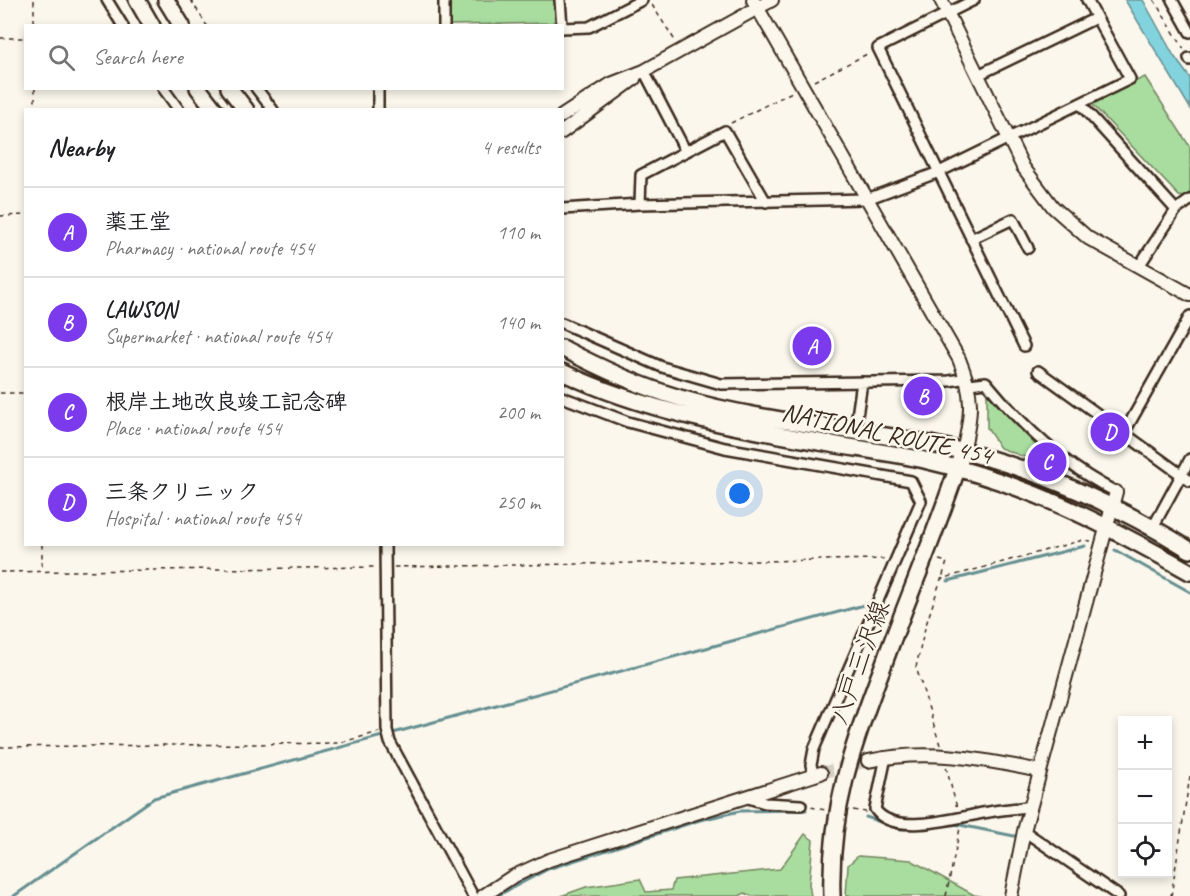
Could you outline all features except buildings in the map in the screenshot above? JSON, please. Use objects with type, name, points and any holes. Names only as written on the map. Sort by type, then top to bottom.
[{"type":"main road","points":[[137,0],[151,24]]},
{"type":"main road","points":[[166,0],[181,24]]},
{"type":"main road","points":[[200,90],[213,108]]},
{"type":"main road","points":[[231,90],[244,108]]},
{"type":"main road","name":"NATIONAL ROUTE 454","points":[[564,349],[628,379],[679,398],[767,418],[855,430],[963,451],[1056,483],[1190,550]]},
{"type":"main road","name":"NATIONAL ROUTE 454","points":[[564,373],[676,413],[731,426],[958,468],[1042,496],[1106,524],[1190,572]]},
{"type":"main road","name":"八戸三沢線","points":[[832,896],[834,821],[843,777],[963,451]]},
{"type":"street","points":[[107,0],[122,24]]},
{"type":"street","points":[[444,0],[444,24]]},
{"type":"street","points":[[560,0],[562,24]]},
{"type":"street","points":[[564,27],[589,27],[642,0]]},
{"type":"street","points":[[564,131],[644,71],[755,4],[772,0]]},
{"type":"street","points":[[941,0],[1023,166],[1053,207],[1088,238],[1190,296]]},
{"type":"street","points":[[974,0],[878,48],[1024,346]]},
{"type":"street","points":[[564,209],[640,204],[867,199],[939,172],[1130,79],[1087,0]]},
{"type":"street","points":[[1172,0],[1190,32]]},
{"type":"street","points":[[755,4],[959,359],[968,381],[972,409],[963,451]]},
{"type":"street","points":[[978,75],[1096,18]]},
{"type":"street","points":[[564,115],[611,84],[644,71]]},
{"type":"street","points":[[644,71],[685,150]]},
{"type":"street","points":[[164,90],[177,108]]},
{"type":"street","points":[[258,90],[271,108]]},
{"type":"street","points":[[378,90],[378,108]]},
{"type":"street","points":[[1080,104],[1176,210]]},
{"type":"street","points":[[640,204],[641,175],[725,130],[766,202]]},
{"type":"street","points":[[1139,266],[1176,210],[1190,200]]},
{"type":"street","points":[[971,239],[1013,219],[1028,248]]},
{"type":"street","points":[[1124,433],[1190,316]]},
{"type":"street","points":[[564,324],[662,367],[722,384],[986,382],[1020,422],[1094,481],[1116,492],[1024,831],[1011,896]]},
{"type":"street","points":[[1038,371],[1190,481]]},
{"type":"street","points":[[855,430],[862,382]]},
{"type":"street","points":[[483,896],[512,877],[549,860],[817,775],[811,765],[814,749],[921,501],[907,479],[725,448],[628,422],[564,398]]},
{"type":"street","points":[[1152,530],[1190,459]]},
{"type":"street","points":[[1056,483],[1067,461]]},
{"type":"street","points":[[385,546],[387,730],[390,742],[473,896]]},
{"type":"street","points":[[868,761],[908,754],[943,754],[1040,771]]},
{"type":"street","points":[[886,757],[875,809],[879,815],[905,824],[1031,806]]},
{"type":"street","points":[[745,797],[765,803],[801,805]]},
{"type":"street","points":[[1024,831],[1119,896]]},
{"type":"path","points":[[34,0],[34,24]]},
{"type":"path","points":[[191,0],[206,24]]},
{"type":"path","points":[[648,0],[674,39]]},
{"type":"path","points":[[1154,0],[1189,59]]},
{"type":"path","points":[[0,38],[24,38]]},
{"type":"path","points":[[35,90],[35,108]]},
{"type":"path","points":[[0,216],[24,215]]},
{"type":"path","points":[[0,393],[24,393]]},
{"type":"path","points":[[941,579],[1083,540],[1101,543]]},
{"type":"path","points":[[42,546],[42,572]]},
{"type":"path","points":[[0,572],[897,559]]},
{"type":"path","points":[[936,559],[947,562],[925,628],[916,667],[961,822],[946,896]]},
{"type":"path","points":[[0,747],[339,743],[387,730]]},
{"type":"path","points":[[1171,896],[1190,776]]},
{"type":"path","points":[[801,805],[825,810]]},
{"type":"path","points":[[849,809],[879,815]]},
{"type":"green space","points":[[449,0],[555,0],[556,18],[553,23],[450,24]]},
{"type":"green space","points":[[1145,77],[1190,147],[1190,192],[1184,197],[1179,196],[1092,104],[1093,101]]},
{"type":"green space","points":[[987,393],[1039,449],[1033,460],[1000,448],[987,428]]},
{"type":"green space","points":[[805,834],[813,840],[809,884],[811,896],[751,896],[745,893],[739,896],[561,896],[586,887],[640,879],[646,892],[671,890],[674,880],[780,869]]},
{"type":"green space","points":[[858,856],[911,860],[974,895],[981,896],[846,896],[848,865]]},
{"type":"water","points":[[1125,0],[1143,0],[1174,56],[1190,78],[1190,108]]},
{"type":"waterway","points":[[948,581],[1085,546]]},
{"type":"waterway","points":[[1115,550],[1190,592]]},
{"type":"waterway","points":[[14,896],[154,798],[868,604]]},
{"type":"waterway","points":[[497,896],[548,869],[700,820],[740,811],[806,810]]},
{"type":"waterway","points":[[866,817],[900,829],[922,828]]},
{"type":"waterway","points":[[943,825],[955,824],[1019,837]]},
{"type":"tunnel","points":[[821,773],[868,761]]},
{"type":"place","name":"薬王堂","points":[[812,346]]},
{"type":"place","name":"LAWSON","points":[[923,396]]},
{"type":"place","name":"三条クリニック","points":[[1110,432]]},
{"type":"place","name":"根岸土地改良竣工記念碑","points":[[1047,462]]}]
